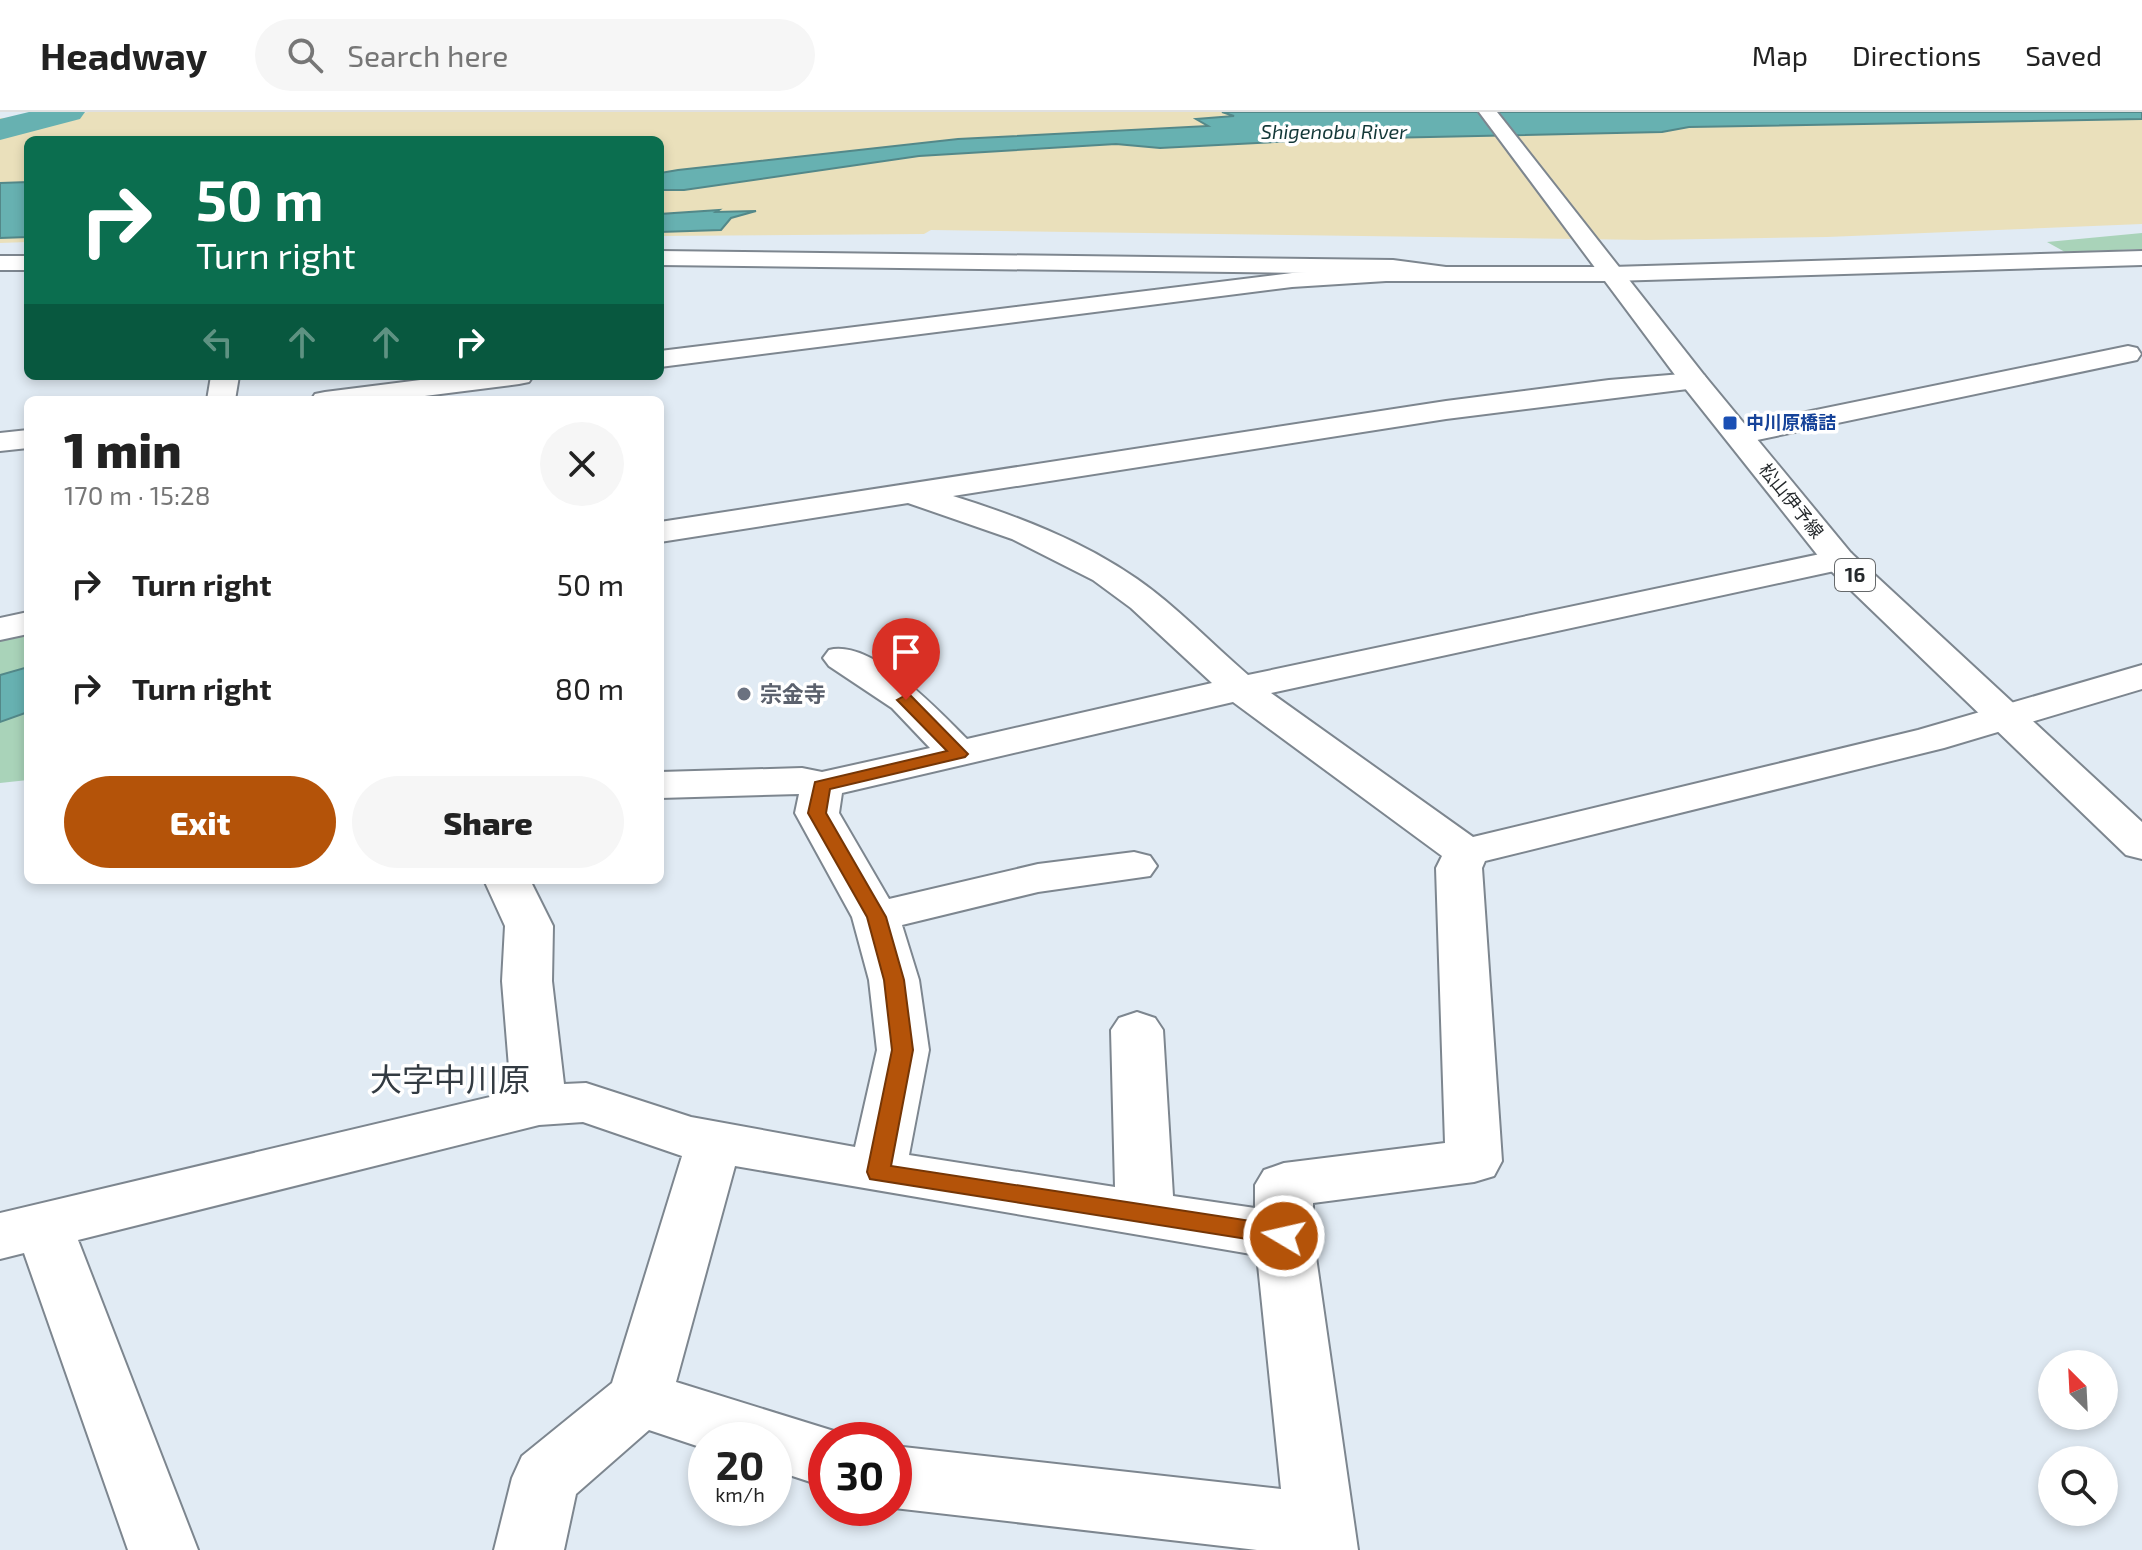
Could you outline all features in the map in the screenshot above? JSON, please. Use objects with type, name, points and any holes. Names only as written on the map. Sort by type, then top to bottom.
[{"type":"street","name":"松山伊予線","points":[[1488,112],[1694,381],[1839,560],[2142,846]]},
{"type":"street","points":[[986,248],[1240,256],[1322,272]]},
{"type":"street","points":[[664,258],[1446,274],[2142,258]]},
{"type":"street","points":[[0,263],[24,263]]},
{"type":"street","points":[[664,268],[1322,272]]},
{"type":"street","points":[[664,358],[1322,272]]},
{"type":"street","points":[[1738,435],[2128,354]]},
{"type":"street","points":[[357,396],[487,380]]},
{"type":"street","points":[[664,531],[1446,410],[1609,388],[1694,381]]},
{"type":"street","points":[[0,442],[24,439]]},
{"type":"street","points":[[912,494],[961,507],[1012,529],[1084,562],[1126,587],[1241,688],[1313,746],[1466,852],[2006,719],[2142,677]]},
{"type":"street","points":[[664,785],[802,781],[822,785],[1241,688],[1839,560]]},
{"type":"street","points":[[0,629],[24,624]]},
{"type":"street","points":[[842,658],[906,700],[959,754]]},
{"type":"street","points":[[822,785],[817,813],[876,917],[894,980],[903,1050],[878,1172]]},
{"type":"street","points":[[912,1480],[1321,1537],[1284,1236],[1284,1185],[1474,1161],[1459,868],[1466,852]]},
{"type":"street","points":[[876,917],[1038,878],[1134,866]]},
{"type":"street","points":[[509,884],[529,926],[527,981],[539,1105]]},
{"type":"street","points":[[1137,1030],[1145,1214]]},
{"type":"street","points":[[163,1550],[22,1232],[539,1105],[586,1102],[687,1137],[878,1172],[1284,1236]]},
{"type":"street","points":[[529,1550],[546,1478],[639,1399],[714,1142]]},
{"type":"street","points":[[639,1399],[714,1422]]},
{"type":"shaded area","points":[[2142,233],[2142,249],[2065,252],[2047,242]]},
{"type":"shaded area","points":[[24,631],[24,780],[0,783],[0,635]]},
{"type":"sand","points":[[89,112],[2142,112],[2142,224],[1827,237],[1646,240],[931,230],[924,234],[664,236],[664,136],[24,136],[24,242],[0,243],[0,118],[29,120]]},
{"type":"water","name":"Shigenobu River","points":[[1222,112],[2142,112],[2142,119],[1689,127],[1662,132],[1334,139],[1160,148],[1116,144],[919,156],[684,190],[664,190],[664,172],[678,170],[958,139],[1208,126],[1196,119],[1234,116]]},
{"type":"water","points":[[24,182],[24,237],[0,238],[0,183]]},
{"type":"water","points":[[756,211],[731,218],[721,230],[664,232],[664,214]]},
{"type":"water","points":[[24,668],[24,713],[0,722],[0,675]]},
{"type":"waterway","points":[[0,130],[68,112]]},
{"type":"place","name":"中川原橋詰","points":[[1730,423]]},
{"type":"place","name":"宗金寺","points":[[744,694]]},
{"type":"district","name":"大字中川原","points":[[450,1080]]},
{"type":"route","points":[[906,700],[959,754],[822,785],[817,813],[876,917],[894,980],[903,1050],[878,1172],[1284,1236]]}]
